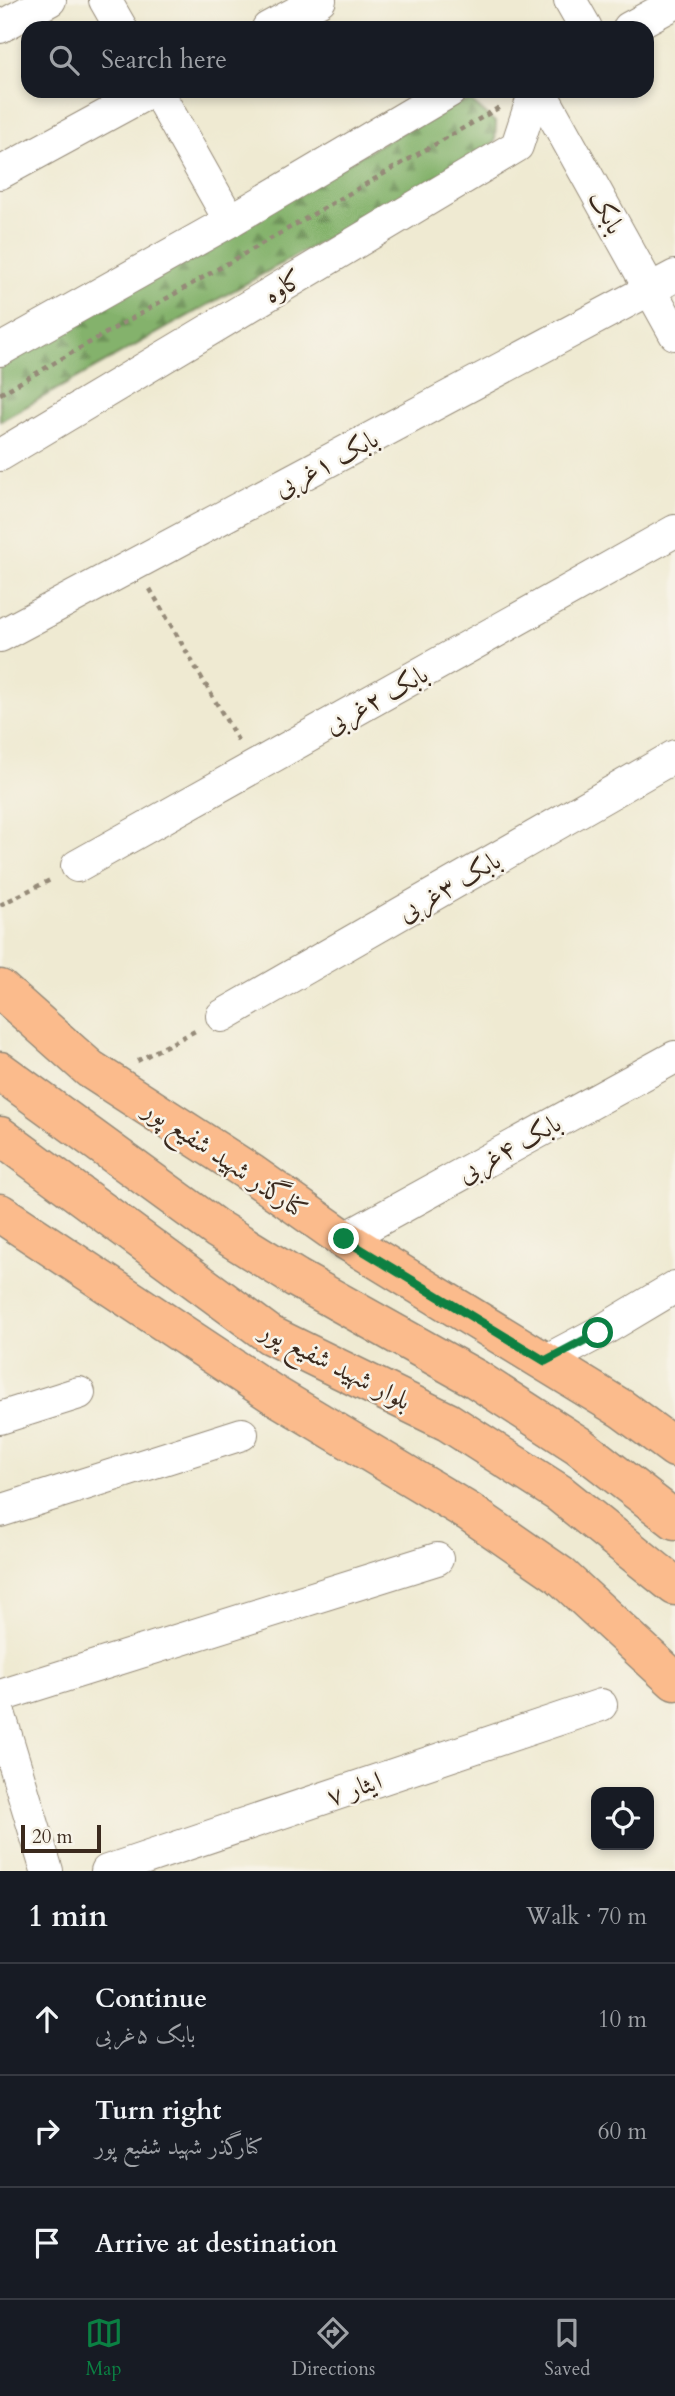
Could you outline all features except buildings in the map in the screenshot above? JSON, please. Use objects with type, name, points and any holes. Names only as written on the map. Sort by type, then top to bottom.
[{"type":"main road","name":"کنارگذر شهید شفیع پور","points":[[0,989],[90,1069],[252,1174],[344,1239],[622,1409],[675,1448]]},
{"type":"main road","name":"بلوار شهید شفیع پور","points":[[0,1072],[217,1229],[296,1278],[475,1379],[578,1445],[675,1520]]},
{"type":"main road","name":"بلوار شهید شفیع پور","points":[[0,1136],[270,1335],[448,1422],[559,1493],[675,1586]]},
{"type":"main road","points":[[0,1169],[67,1211],[201,1285]]},
{"type":"main road","points":[[0,1213],[271,1393],[469,1512],[560,1576],[675,1681]]},
{"type":"street","points":[[0,27],[50,0]]},
{"type":"street","points":[[105,0],[117,21]]},
{"type":"street","points":[[281,21],[320,0]]},
{"type":"street","points":[[570,0],[582,21]]},
{"type":"street","points":[[642,21],[675,3]]},
{"type":"street","points":[[0,173],[141,98]]},
{"type":"street","points":[[158,98],[230,221]]},
{"type":"street","points":[[0,350],[230,221],[438,98]]},
{"type":"street","name":"کاوه","points":[[0,455],[517,146],[535,98]]},
{"type":"street","name":"بابک","points":[[543,98],[663,284],[675,334]]},
{"type":"street","name":"بابک ۱غربی","points":[[0,636],[663,284]]},
{"type":"street","name":"بابک ۲غربی","points":[[77,866],[675,531]]},
{"type":"street","name":"بابک ۳غربی","points":[[222,1016],[675,756]]},
{"type":"street","name":"بابک ۴غربی","points":[[344,1239],[675,1057]]},
{"type":"street","points":[[545,1361],[675,1287]]},
{"type":"street","points":[[0,1418],[79,1393]]},
{"type":"street","points":[[0,1511],[242,1434]]},
{"type":"street","points":[[0,1696],[437,1559]]},
{"type":"street","name":"ایثار ۷","points":[[107,1871],[601,1705]]},
{"type":"street","points":[[0,1716],[9,1780],[47,1871]]},
{"type":"path","points":[[0,394],[505,105]]},
{"type":"path","points":[[135,564],[253,767]]},
{"type":"path","points":[[0,905],[77,866]]},
{"type":"path","points":[[105,1078],[222,1016]]},
{"type":"green space","points":[[471,101],[496,123],[495,142],[483,151],[0,421],[0,360],[448,106]]},
{"type":"route","points":[[344,1239],[545,1361],[598,1333]]}]
